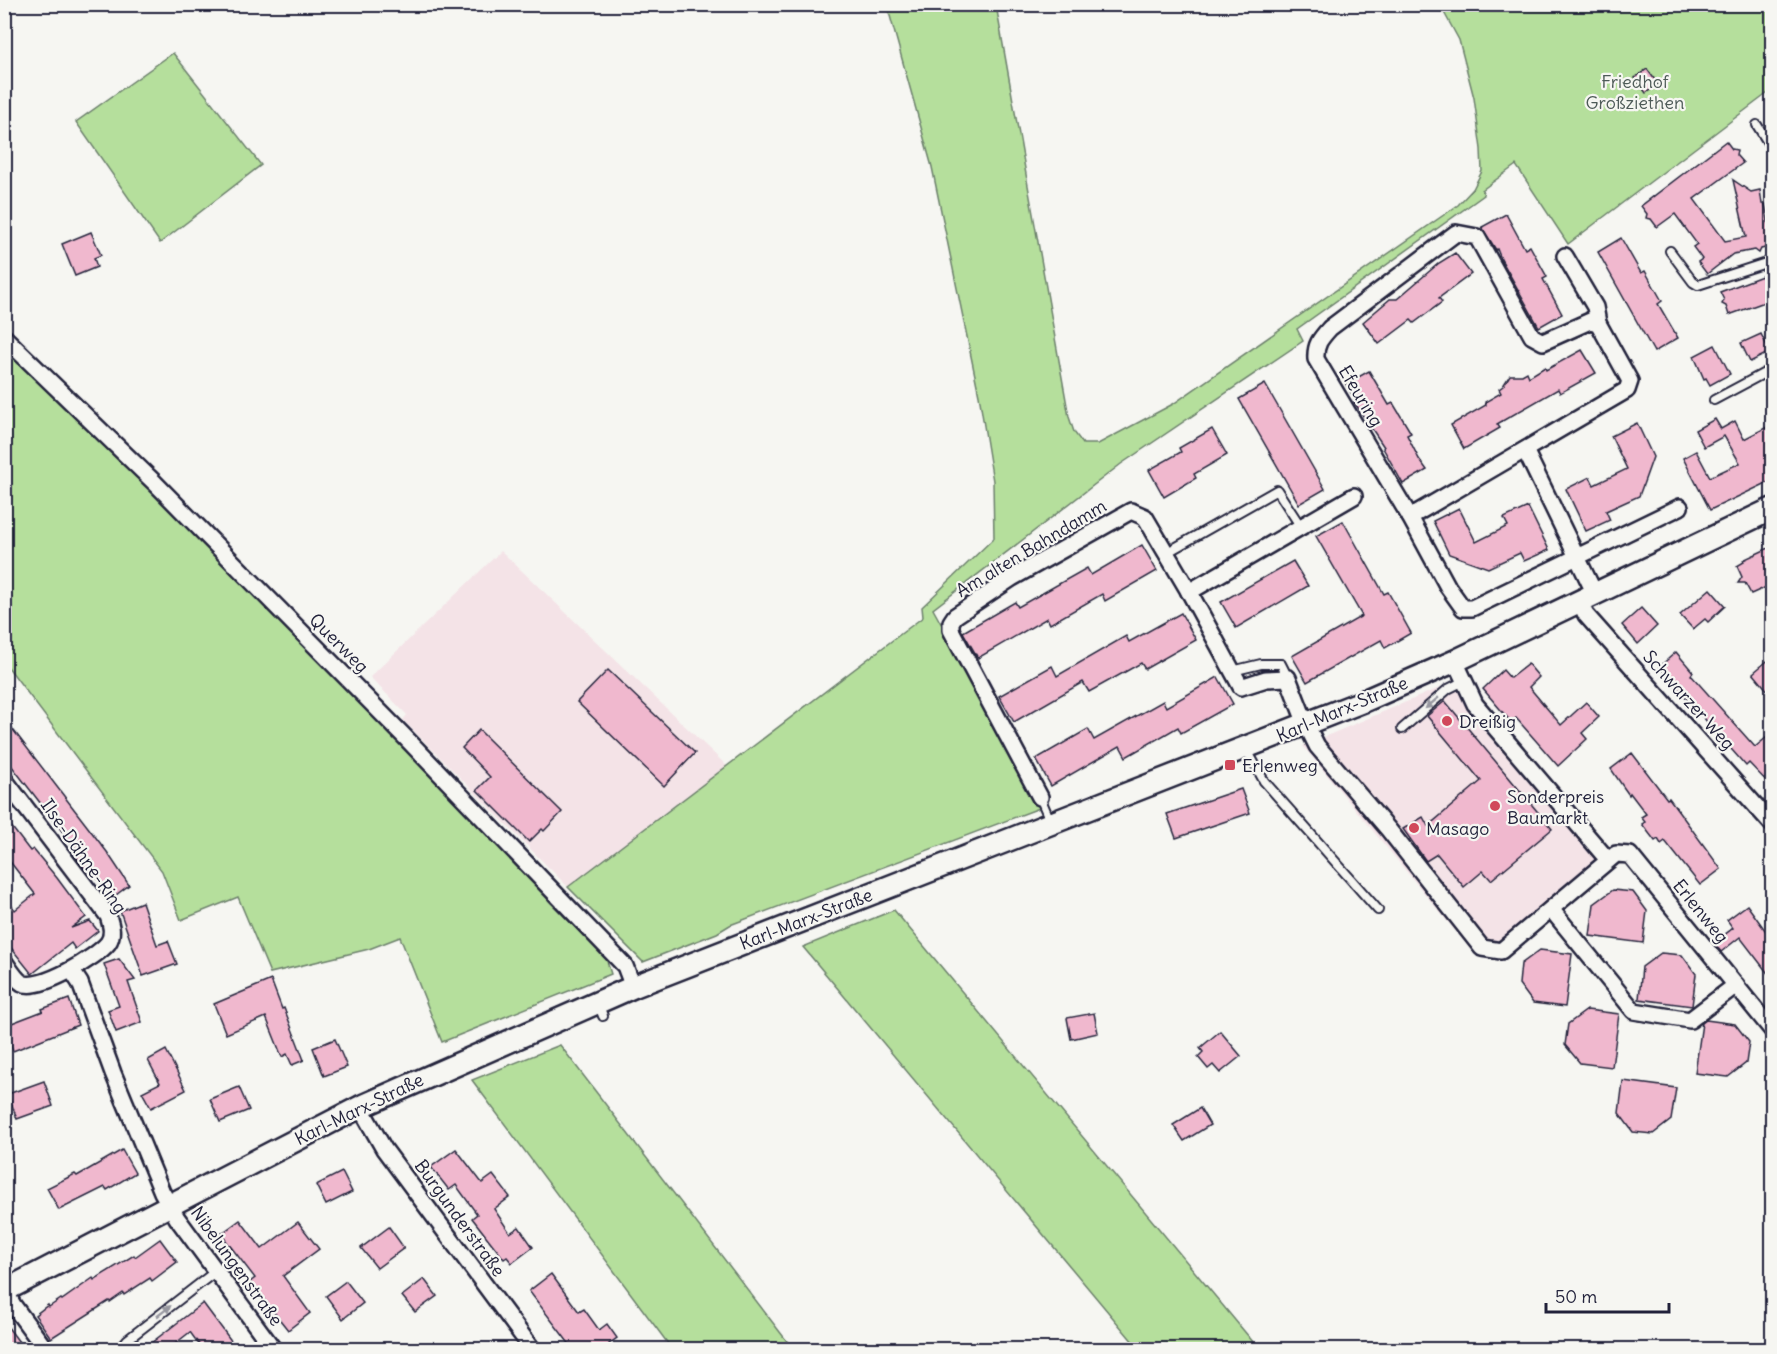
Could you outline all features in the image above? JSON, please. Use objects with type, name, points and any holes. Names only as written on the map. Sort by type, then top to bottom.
[{"type":"main road","name":"Karl-Marx-Straße","points":[[5,1290],[360,1107],[600,1009],[633,987],[1355,705],[1455,661],[1773,509]]},
{"type":"street","name":"Efeuring","points":[[1410,517],[1316,359],[1315,349],[1319,340],[1330,328],[1456,233],[1477,237],[1532,336],[1543,342],[1590,321],[1598,323]]},
{"type":"street","points":[[1565,256],[1595,306],[1598,323],[1630,381],[1627,390],[1410,517],[1448,586],[1463,608],[1472,609],[1680,507]]},
{"type":"street","name":"Querweg","points":[[4,338],[154,483],[403,735],[625,966],[633,987]]},
{"type":"street","points":[[1525,450],[1576,557],[1587,597]]},
{"type":"street","points":[[1189,592],[1354,496]]},
{"type":"street","name":"Am alten Bahndamm","points":[[1040,797],[951,630],[951,622],[955,616],[1012,578],[1131,512],[1145,517],[1241,687],[1266,679],[1288,678],[1306,724]]},
{"type":"street","name":"Schwarzer Weg","points":[[1587,597],[1586,615],[1773,824]]},
{"type":"street","points":[[1306,724],[1317,746],[1388,829],[1482,948],[1501,951],[1608,861],[1475,704],[1455,661]]},
{"type":"street","name":"Ilse-Dähne-Ring","points":[[4,779],[108,916],[112,929],[108,942],[72,970],[32,986],[21,983],[4,961]]},
{"type":"street","name":"Erlenweg","points":[[1608,861],[1616,854],[1630,855],[1773,1030]]},
{"type":"street","points":[[1551,909],[1634,1011],[1690,1020],[1736,985]]},
{"type":"street","points":[[72,970],[80,983],[113,1073],[169,1204]]},
{"type":"street","name":"Burgunderstraße","points":[[360,1107],[384,1149],[533,1350]]},
{"type":"street","name":"Nibelungenstraße","points":[[169,1204],[274,1350]]},
{"type":"street","points":[[5,1290],[13,1305],[46,1350]]},
{"type":"lane","points":[[1757,125],[1773,149]]},
{"type":"lane","points":[[1670,251],[1693,282],[1698,285],[1773,261]]},
{"type":"lane","points":[[1714,400],[1773,369]]},
{"type":"lane","points":[[1166,553],[1277,490],[1301,527]]},
{"type":"lane","points":[[1402,729],[1448,689],[1464,681]]},
{"type":"lane","points":[[1247,748],[1264,781],[1378,910]]},
{"type":"lane","points":[[1040,797],[1052,824]]},
{"type":"lane","points":[[123,1350],[122,1346],[127,1340],[216,1271]]},
{"type":"shaded area","points":[[501,551],[727,766],[568,887],[403,720],[407,715],[370,677]]},
{"type":"shaded area","points":[[1460,679],[1604,860],[1498,947],[1482,945],[1471,950],[1303,746]]},
{"type":"green space","name":"Friedhof Großziethen","points":[[1508,4],[1509,8],[1518,4],[1772,5],[1772,90],[1568,244],[1516,165],[1482,190],[1484,195],[1297,329],[1303,341],[1121,464],[933,609],[1042,807],[730,925],[717,933],[643,962],[568,887],[923,617],[922,607],[994,538],[993,481],[979,395],[932,167],[887,5],[996,5],[1069,417],[1074,432],[1083,444],[1098,444],[1173,404],[1458,205],[1473,189],[1482,171],[1474,98],[1459,40],[1440,5]]},
{"type":"green space","points":[[173,53],[261,165],[160,243],[76,122]]},
{"type":"green space","points":[[5,347],[143,483],[146,481],[536,881],[549,901],[606,958],[611,974],[442,1042],[400,937],[369,949],[270,973],[238,897],[181,920],[162,871],[5,663]]},
{"type":"green space","points":[[894,910],[1259,1349],[1139,1349],[803,947]]},
{"type":"green space","points":[[560,1045],[793,1349],[672,1349],[472,1080]]},
{"type":"building","points":[[1647,69],[1658,84],[1646,93],[1635,78]]},
{"type":"building","points":[[1726,141],[1732,149],[1737,150],[1736,155],[1743,163],[1694,199],[1725,241],[1746,237],[1733,180],[1751,192],[1760,190],[1762,204],[1765,204],[1770,247],[1761,249],[1759,253],[1755,250],[1733,254],[1707,274],[1698,262],[1702,259],[1693,247],[1697,244],[1675,214],[1657,227],[1651,219],[1646,218],[1647,214],[1641,206]]},
{"type":"building","points":[[1506,214],[1525,249],[1530,246],[1547,277],[1543,279],[1562,314],[1539,327],[1497,249],[1482,227]]},
{"type":"building","points":[[91,232],[101,255],[94,258],[97,267],[75,276],[62,244]]},
{"type":"building","points":[[1621,238],[1641,273],[1645,271],[1662,301],[1658,304],[1678,338],[1654,352],[1598,252]]},
{"type":"building","points":[[1455,253],[1471,274],[1439,298],[1442,302],[1414,323],[1411,320],[1379,344],[1363,322],[1390,299],[1397,299],[1439,263]]},
{"type":"building","points":[[1762,276],[1765,285],[1769,287],[1767,291],[1770,300],[1729,315],[1726,306],[1722,304],[1724,300],[1720,292]]},
{"type":"building","points":[[1761,334],[1770,352],[1750,362],[1741,343]]},
{"type":"building","points":[[1715,345],[1730,374],[1710,385],[1706,378],[1704,379],[1694,356]]},
{"type":"building","points":[[1582,350],[1596,373],[1560,393],[1558,389],[1497,424],[1500,428],[1464,449],[1451,425],[1486,405],[1485,402],[1501,393],[1499,389],[1510,375],[1522,375],[1527,372],[1529,377]]},
{"type":"building","points":[[1369,371],[1389,405],[1393,403],[1411,433],[1407,435],[1427,470],[1403,484],[1384,447],[1354,402],[1356,401],[1346,384]]},
{"type":"building","points":[[1265,384],[1325,489],[1299,504],[1239,399]]},
{"type":"building","points":[[1715,419],[1721,429],[1735,421],[1744,439],[1773,424],[1773,480],[1710,510],[1683,458],[1696,451],[1710,477],[1740,463],[1724,436],[1704,447],[1695,430]]},
{"type":"building","points":[[1637,423],[1653,457],[1639,496],[1606,511],[1610,520],[1586,531],[1566,489],[1590,477],[1594,485],[1627,469],[1611,436]]},
{"type":"building","points":[[1212,429],[1227,455],[1194,474],[1196,478],[1164,497],[1149,470],[1181,452],[1179,448]]},
{"type":"building","points":[[1528,507],[1549,550],[1524,561],[1520,553],[1488,568],[1449,554],[1433,521],[1459,508],[1476,542],[1508,526],[1504,518]]},
{"type":"building","points":[[1343,521],[1384,594],[1388,592],[1411,633],[1385,648],[1381,640],[1307,682],[1292,656],[1362,616],[1316,536]]},
{"type":"building","points":[[1142,545],[1157,571],[1105,601],[1102,594],[1050,624],[1047,618],[978,658],[963,632],[1015,602],[1018,607],[1087,568],[1091,575]]},
{"type":"building","points":[[1773,546],[1773,584],[1751,594],[1745,583],[1738,583],[1742,577],[1737,566],[1744,562],[1743,560]]},
{"type":"building","points":[[1293,561],[1308,586],[1236,628],[1221,602]]},
{"type":"building","points":[[1710,589],[1725,606],[1708,622],[1705,619],[1693,629],[1680,615]]},
{"type":"building","points":[[1641,608],[1657,626],[1638,644],[1622,625]]},
{"type":"building","points":[[1181,613],[1196,640],[1145,669],[1141,663],[1089,692],[1083,682],[1014,722],[999,696],[1052,666],[1057,676],[1126,636],[1129,642]]},
{"type":"building","points":[[1676,652],[1693,672],[1691,675],[1755,747],[1773,732],[1773,788],[1749,763],[1746,766],[1659,667]]},
{"type":"building","points":[[1773,656],[1773,697],[1753,673]]},
{"type":"building","points":[[1528,664],[1539,677],[1529,687],[1561,725],[1586,702],[1599,717],[1582,733],[1587,739],[1558,766],[1516,718],[1511,722],[1483,689],[1503,670],[1510,678]]},
{"type":"building","points":[[608,670],[695,753],[664,786],[577,702]]},
{"type":"building","points":[[1218,677],[1233,704],[1181,733],[1178,727],[1126,757],[1120,746],[1051,786],[1036,759],[1088,729],[1094,740],[1163,701],[1166,707]]},
{"type":"building","points":[[1445,701],[1552,829],[1491,880],[1483,871],[1464,887],[1437,854],[1426,861],[1403,829],[1423,817],[1428,826],[1481,781],[1427,716]]},
{"type":"building","points":[[4,718],[107,852],[129,885],[112,898],[89,867],[85,869],[72,851],[75,848],[4,756]]},
{"type":"building","points":[[479,730],[562,812],[544,831],[542,829],[529,842],[477,790],[490,777],[462,748]]},
{"type":"building","points":[[1632,753],[1667,799],[1669,798],[1721,869],[1700,885],[1665,841],[1661,844],[1658,839],[1655,841],[1642,824],[1645,822],[1641,817],[1646,814],[1611,769]]},
{"type":"building","points":[[1241,789],[1250,813],[1176,838],[1167,814]]},
{"type":"building","points":[[4,817],[30,851],[33,849],[57,878],[86,917],[71,928],[90,921],[98,931],[75,949],[71,943],[32,974],[4,939],[4,896],[15,910],[35,894],[4,854]]},
{"type":"building","points":[[1613,890],[1633,892],[1647,911],[1643,943],[1590,936],[1594,904]]},
{"type":"building","points":[[142,902],[157,945],[168,941],[177,964],[143,976],[120,911]]},
{"type":"building","points":[[1747,905],[1773,941],[1773,980],[1740,937],[1721,952],[1714,943],[1733,928],[1727,920]]},
{"type":"building","points":[[1540,950],[1572,954],[1565,1007],[1533,1003],[1519,984],[1521,964]]},
{"type":"building","points":[[1661,953],[1682,955],[1696,974],[1692,1006],[1639,999],[1642,967]]},
{"type":"building","points":[[119,959],[135,980],[128,982],[142,1022],[116,1032],[108,1010],[119,1006],[104,964]]},
{"type":"building","points":[[271,980],[304,1060],[292,1065],[287,1054],[282,1057],[266,1017],[226,1034],[214,1004]]},
{"type":"building","points":[[69,999],[78,1025],[13,1051],[4,1026]]},
{"type":"building","points":[[1587,1010],[1619,1014],[1612,1067],[1580,1063],[1565,1045],[1568,1024]]},
{"type":"building","points":[[1094,1013],[1098,1033],[1071,1039],[1067,1018]]},
{"type":"building","points":[[1706,1020],[1735,1024],[1749,1042],[1746,1063],[1728,1077],[1695,1073],[1702,1023]]},
{"type":"building","points":[[1220,1031],[1241,1056],[1220,1073],[1213,1065],[1208,1069],[1198,1057],[1203,1052],[1200,1048]]},
{"type":"building","points":[[335,1039],[347,1067],[324,1076],[313,1048]]},
{"type":"building","points":[[166,1050],[186,1090],[151,1108],[142,1092],[160,1083],[148,1060]]},
{"type":"building","points":[[44,1081],[53,1106],[17,1119],[8,1094]]},
{"type":"building","points":[[1623,1081],[1676,1088],[1671,1120],[1653,1134],[1633,1132],[1619,1113]]},
{"type":"building","points":[[239,1087],[249,1110],[220,1122],[210,1099]]},
{"type":"building","points":[[1200,1108],[1210,1125],[1184,1141],[1173,1125]]},
{"type":"building","points":[[456,1149],[482,1183],[493,1175],[510,1197],[494,1209],[510,1233],[519,1227],[533,1247],[512,1263],[507,1257],[504,1259],[472,1218],[477,1214],[456,1185],[449,1190],[431,1167]]},
{"type":"building","points":[[122,1150],[135,1173],[107,1190],[105,1187],[59,1210],[47,1188],[75,1174],[77,1176]]},
{"type":"building","points":[[342,1172],[352,1192],[326,1205],[316,1185]]},
{"type":"building","points":[[240,1220],[262,1249],[298,1222],[319,1249],[283,1276],[310,1313],[288,1330],[250,1282],[255,1278],[221,1234]]},
{"type":"building","points":[[389,1227],[404,1248],[377,1268],[361,1248]]},
{"type":"building","points":[[160,1239],[177,1262],[152,1281],[150,1278],[124,1295],[123,1293],[51,1338],[35,1315],[48,1305],[49,1307],[62,1300],[93,1278],[94,1280],[134,1255],[135,1257]]},
{"type":"building","points":[[551,1274],[579,1312],[584,1309],[599,1330],[607,1324],[617,1338],[609,1344],[613,1350],[574,1350],[529,1291]]},
{"type":"building","points":[[424,1279],[437,1296],[415,1312],[402,1296]]},
{"type":"building","points":[[346,1281],[363,1303],[343,1319],[326,1296]]},
{"type":"building","points":[[203,1303],[238,1350],[203,1350],[190,1332],[167,1350],[142,1350]]},
{"type":"building","points":[[4,1322],[25,1350],[4,1350]]},
{"type":"place","name":"Dreißig","points":[[1447,721]]},
{"type":"place","name":"Erlenweg","points":[[1230,765]]},
{"type":"place","name":"Sonderpreis Baumarkt","points":[[1495,806]]},
{"type":"place","name":"Masago","points":[[1414,828]]}]
